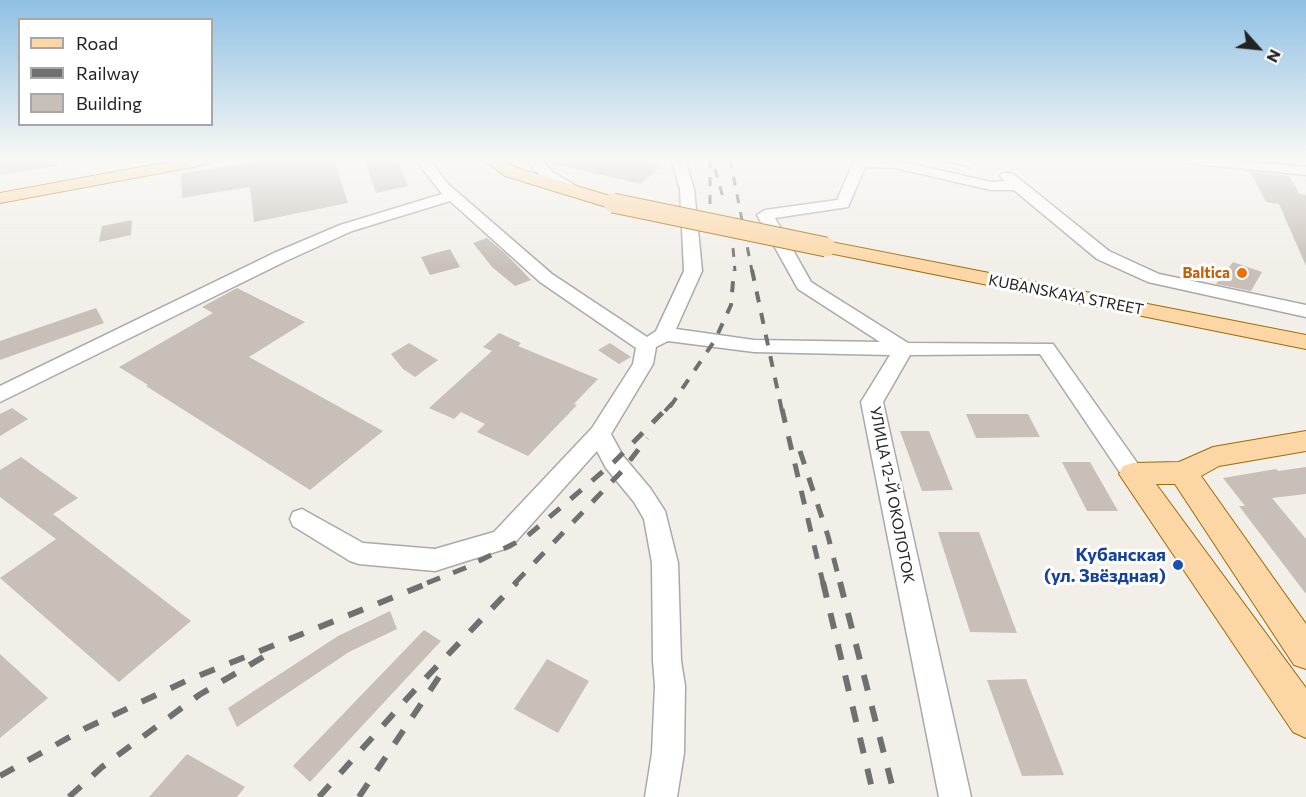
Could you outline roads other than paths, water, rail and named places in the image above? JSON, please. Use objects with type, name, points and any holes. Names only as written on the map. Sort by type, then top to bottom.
[{"type":"main road","name":"KUBANSKAYA STREET","points":[[589,196],[826,248],[1306,342]]},
{"type":"main road","points":[[1134,474],[1183,473],[1214,457],[1306,441]]},
{"type":"main road","points":[[1183,473],[1306,653]]},
{"type":"main road","points":[[1134,474],[1306,719]]},
{"type":"street","points":[[0,395],[327,236],[449,196]]},
{"type":"street","points":[[454,196],[546,278],[655,340],[754,346],[904,349],[1046,348],[1134,474]]},
{"type":"street","points":[[302,519],[359,553],[435,560],[502,540],[600,434],[643,364],[693,271],[688,196]]},
{"type":"street","points":[[846,196],[843,204],[765,215],[804,285],[904,349]]},
{"type":"street","points":[[1032,196],[1103,255],[1154,278],[1306,311]]},
{"type":"street","name":"УЛИЦА 12-Й ОКОЛОТОК","points":[[904,349],[872,402],[955,797]]},
{"type":"street","points":[[600,434],[614,462],[642,495],[656,518],[665,563],[667,661],[670,686],[668,753],[661,797]]},
{"type":"railway","points":[[710,196],[710,207]]},
{"type":"railway","points":[[723,196],[724,201]]},
{"type":"railway","points":[[737,196],[752,271]]},
{"type":"railway","points":[[733,248],[735,271]]},
{"type":"railway","points":[[670,407],[715,340],[731,305],[734,270]]},
{"type":"railway","points":[[752,270],[782,411]]},
{"type":"railway","points":[[665,411],[674,401]]},
{"type":"railway","points":[[427,583],[465,568],[525,538],[614,462],[666,409]]},
{"type":"railway","points":[[782,409],[823,583]]},
{"type":"railway","points":[[515,583],[622,471],[647,438]]},
{"type":"railway","points":[[800,451],[828,536],[840,583]]},
{"type":"railway","points":[[0,776],[84,729],[188,680],[431,582]]},
{"type":"railway","points":[[319,797],[421,683],[517,582]]},
{"type":"railway","points":[[823,582],[874,797]]},
{"type":"railway","points":[[840,582],[895,797]]},
{"type":"railway","points":[[69,797],[102,767],[199,695],[270,653]]},
{"type":"railway","points":[[359,797],[443,671]]},
{"type":"place","name":"Baltica","points":[[1242,273]]},
{"type":"place","name":"Кубанская (ул. Звёздная)","points":[[1178,565]]}]
